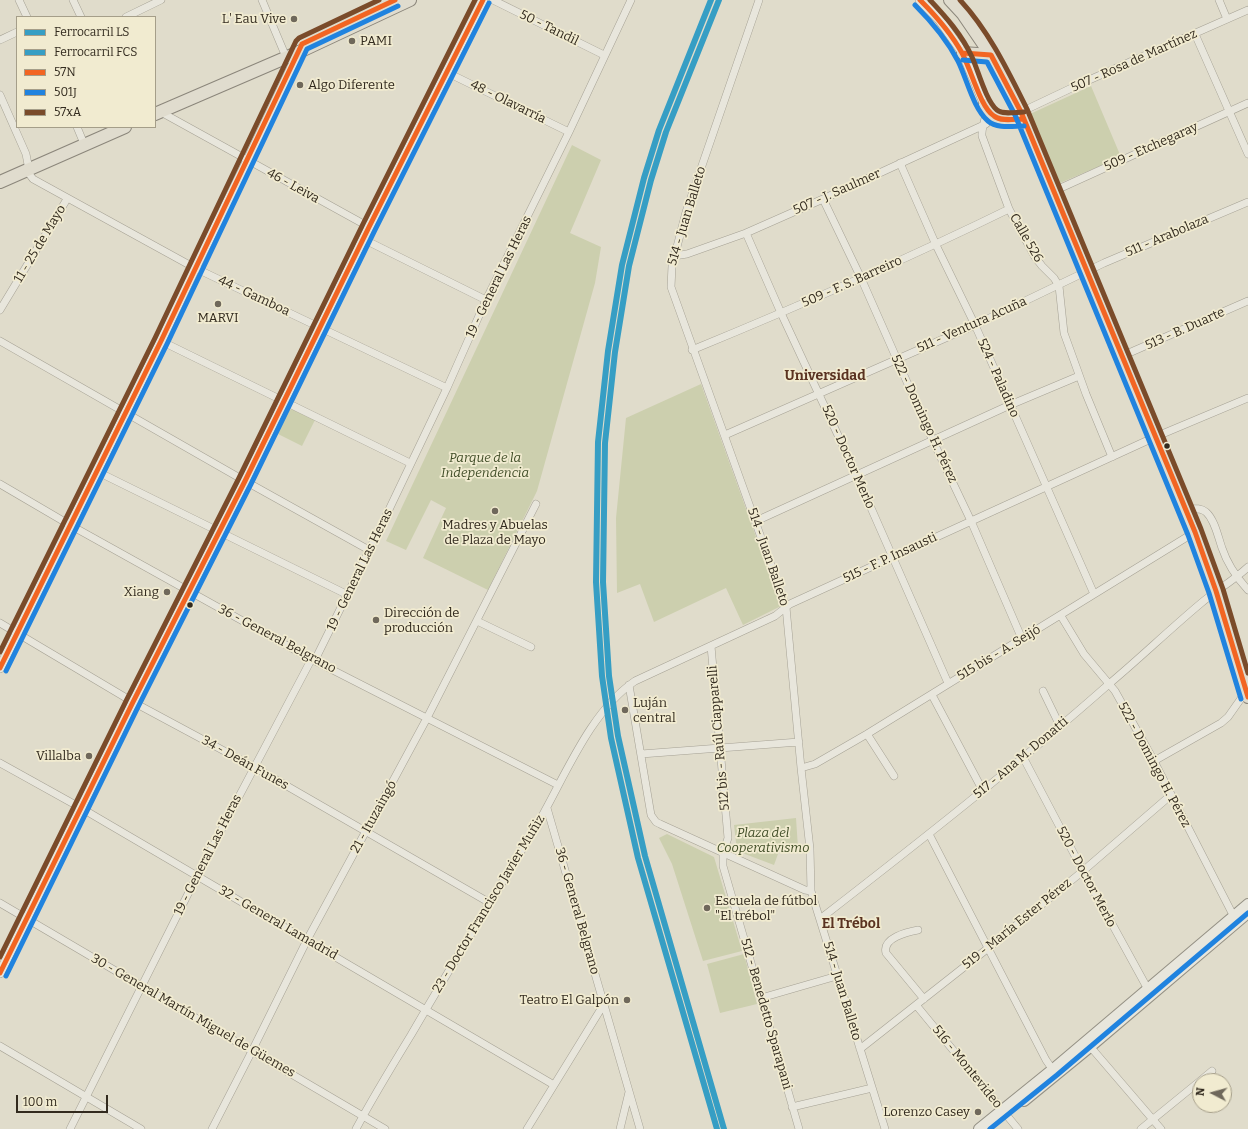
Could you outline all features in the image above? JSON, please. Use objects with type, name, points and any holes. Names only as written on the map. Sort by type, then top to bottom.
[{"type":"main road","points":[[156,110],[288,58],[300,48],[395,0]]},
{"type":"main road","points":[[300,48],[410,0]]},
{"type":"main road","points":[[950,0],[963,14],[991,55],[1022,116],[1195,532],[1216,591],[1247,692]]},
{"type":"main road","points":[[963,54],[991,55]]},
{"type":"main road","points":[[985,105],[996,118],[1022,116]]},
{"type":"main road","points":[[0,182],[29,165],[106,128]]},
{"type":"main road","points":[[0,175],[122,128]]},
{"type":"main road","points":[[979,1129],[1004,1113],[1088,1044],[1236,918],[1248,904]]},
{"type":"main road","points":[[1236,918],[1248,913]]},
{"type":"main road","points":[[989,1129],[1004,1113]]},
{"type":"street","points":[[19,0],[27,16]]},
{"type":"street","points":[[73,0],[81,16]]},
{"type":"street","points":[[0,668],[96,471],[126,413],[194,268],[248,160],[288,58],[262,0]]},
{"type":"street","points":[[0,972],[133,702],[220,532],[446,72],[484,0]]},
{"type":"street","name":"50 - Tandil","points":[[494,0],[604,55]]},
{"type":"street","name":"19 - General Las Heras","points":[[70,1129],[141,986],[254,767],[310,662],[318,656],[447,388],[486,300],[569,132],[631,0]]},
{"type":"street","name":"514 - Juan Balleto","points":[[759,0],[686,212],[670,274],[671,287],[692,350],[725,435],[786,607],[810,849],[811,891],[885,1129]]},
{"type":"street","points":[[920,0],[938,19],[963,54],[985,105]]},
{"type":"street","points":[[1219,0],[1227,19]]},
{"type":"street","points":[[128,16],[156,1]]},
{"type":"street","name":"507 - Rosa de Martínez","points":[[1022,116],[1080,84],[1248,10]]},
{"type":"street","points":[[0,40],[16,32]]},
{"type":"street","points":[[1195,34],[1248,154]]},
{"type":"street","name":"48 - Olavarría","points":[[446,72],[569,132]]},
{"type":"street","name":"44 - Gamboa","points":[[0,95],[26,154],[30,175],[33,179],[194,268],[447,388]]},
{"type":"street","name":"509 - Etchegaray","points":[[1054,191],[1248,103]]},
{"type":"street","name":"Calle 526","points":[[985,105],[986,114],[982,136],[1009,209],[1035,257],[1054,278],[1059,286]]},
{"type":"street","name":"46 - Leiva","points":[[156,110],[369,227]]},
{"type":"street","name":"507 - J. Saulmer","points":[[674,256],[687,254],[746,233],[984,125],[996,118]]},
{"type":"street","points":[[77,128],[82,139]]},
{"type":"street","name":"524 - Paladino","points":[[900,163],[936,245],[975,325],[1094,594]]},
{"type":"street","name":"11 - 25 de Mayo","points":[[0,310],[67,199]]},
{"type":"street","name":"522 - Domingo H. Pérez","points":[[823,199],[861,278],[896,360],[971,521],[1022,639]]},
{"type":"street","name":"511 - Arabolaza","points":[[1087,271],[1248,202]]},
{"type":"street","name":"509 - F. S. Barreiro","points":[[692,350],[936,245],[1009,209]]},
{"type":"street","name":"520 - Doctor Merlo","points":[[746,233],[781,313],[857,476],[948,683]]},
{"type":"street","points":[[363,240],[486,300]]},
{"type":"street","name":"511 - Ventura Acuña","points":[[725,435],[975,325],[1059,286],[1087,271]]},
{"type":"street","points":[[1059,286],[1064,333],[1079,376],[1112,457]]},
{"type":"street","name":"513 - B. Duarte","points":[[1122,356],[1248,301]]},
{"type":"street","points":[[0,341],[245,481],[370,550]]},
{"type":"street","points":[[161,341],[285,400],[410,463]]},
{"type":"street","points":[[756,521],[1010,405],[1079,376]]},
{"type":"street","name":"515 - F. P. Insausti","points":[[629,685],[775,616],[790,604],[1155,437],[1248,398]]},
{"type":"street","points":[[96,471],[348,595]]},
{"type":"street","name":"36 - General Belgrano","points":[[0,484],[189,592],[314,660],[558,785]]},
{"type":"street","name":"21 - Ituzaingó","points":[[212,1129],[307,940],[427,718],[536,504]]},
{"type":"street","points":[[1185,509],[1198,508],[1208,513],[1225,556],[1237,577],[1248,590]]},
{"type":"street","name":"515 bis - A. Seijó","points":[[801,768],[815,764],[867,734],[932,695],[948,683],[1061,616],[1195,532]]},
{"type":"street","name":"517 - Ana M. Donatti","points":[[820,919],[983,791],[1109,684],[1188,614],[1248,567]]},
{"type":"street","name":"522 - Domingo H. Pérez","points":[[1061,616],[1084,654],[1115,691],[1154,761],[1236,918]]},
{"type":"street","points":[[477,621],[530,647]]},
{"type":"street","name":"34 - Deán Funes","points":[[0,623],[133,702],[254,767],[490,903]]},
{"type":"street","name":"512 bis - Raúl Ciapparelli","points":[[711,646],[728,838],[723,853]]},
{"type":"street","points":[[629,685],[651,814],[656,822],[805,890],[811,891]]},
{"type":"street","name":"23 - Doctor Francisco Javier Muñiz","points":[[356,1129],[425,1010],[547,808],[558,785],[588,733],[612,702],[629,685]]},
{"type":"street","points":[[1043,691],[1060,726]]},
{"type":"street","points":[[1154,761],[1221,723],[1247,692]]},
{"type":"street","points":[[932,695],[983,791]]},
{"type":"street","points":[[867,734],[894,776]]},
{"type":"street","points":[[641,754],[799,742]]},
{"type":"street","name":"520 - Doctor Merlo","points":[[1023,757],[1149,992]]},
{"type":"street","name":"32 - General Lamadrid","points":[[0,763],[81,808],[554,1085]]},
{"type":"street","name":"519 - María Ester Pérez","points":[[860,1049],[1083,871],[1171,795]]},
{"type":"street","name":"36 - General Belgrano","points":[[547,808],[640,1129]]},
{"type":"street","points":[[929,834],[987,949],[1054,1072]]},
{"type":"street","name":"512 - Benedetto Sparapani","points":[[723,853],[723,866],[799,1129]]},
{"type":"street","name":"30 - General Martín Miguel de Güemes","points":[[0,903],[385,1129]]},
{"type":"street","points":[[918,930],[898,935],[887,944],[885,948],[886,953],[924,999]]},
{"type":"street","points":[[761,998],[837,976]]},
{"type":"street","points":[[527,1129],[604,1004]]},
{"type":"street","name":"516 - Montevideo","points":[[916,1005],[1018,1129]]},
{"type":"street","points":[[1088,1044],[1161,1129]]},
{"type":"street","points":[[0,1046],[87,1096],[140,1129]]},
{"type":"street","points":[[1142,1129],[1192,1087]]},
{"type":"street","points":[[792,1107],[872,1088]]},
{"type":"street","points":[[620,1129],[629,1091]]},
{"type":"green space","points":[[1091,86],[1121,157],[1060,183],[1030,114]]},
{"type":"green space","name":"Parque de la Independencia","points":[[572,145],[601,160],[570,233],[601,247],[595,283],[537,491],[488,590],[423,558],[446,508],[431,500],[406,550],[386,541]]},
{"type":"green space","points":[[701,384],[781,606],[743,625],[726,588],[654,622],[640,584],[617,593],[616,518],[626,418]]},
{"type":"green space","points":[[292,409],[315,420],[302,446],[278,434],[288,411]]},
{"type":"green space","name":"Plaza del Cooperativismo","points":[[796,818],[798,848],[782,843],[774,865],[737,851],[734,825]]},
{"type":"green space","name":"Escuela de fútbol \"El trébol\"","points":[[667,834],[714,857],[742,951],[703,961],[672,864],[659,838]]},
{"type":"green space","points":[[744,954],[757,1004],[720,1013],[707,964]]},
{"type":"rail line","name":"FCS","points":[[711,0],[659,130],[644,178],[622,265],[608,351],[598,442],[596,582],[602,676],[611,738],[638,858],[717,1129]]},
{"type":"rail line","name":"LS","points":[[719,0],[666,132],[651,180],[629,266],[615,352],[605,443],[603,582],[609,676],[618,736],[645,856],[724,1129]]},
{"type":"transit line","name":"57xA","points":[[0,652],[155,338],[296,41],[299,38],[379,0]]},
{"type":"transit line","name":"57N","points":[[302,44],[395,0]]},
{"type":"transit line","name":"57xA","points":[[0,957],[475,0]]},
{"type":"transit line","name":"57N","points":[[0,973],[133,702],[245,481],[369,227],[483,0]]},
{"type":"transit line","name":"57N","points":[[920,0],[943,25],[958,46],[984,105],[989,111],[1000,119],[1024,119]]},
{"type":"transit line","name":"57xA","points":[[930,0],[959,34],[972,57],[986,93],[993,106],[1000,112],[1024,112]]},
{"type":"transit line","name":"57xA","points":[[960,0],[989,38],[1027,109],[1201,529],[1223,589],[1248,673]]},
{"type":"transit line","name":"501J","points":[[6,976],[139,705],[251,484],[375,230],[489,3]]},
{"type":"transit line","name":"501J","points":[[915,5],[939,32],[954,53],[974,101],[978,109],[988,121],[996,125],[1024,126]]},
{"type":"transit line","name":"501J","points":[[6,671],[167,344],[307,49],[398,6]]},
{"type":"transit line","name":"57N","points":[[0,668],[161,341],[302,44]]},
{"type":"transit line","name":"57N","points":[[963,53],[991,55],[1021,112],[1195,532],[1216,591],[1248,697]]},
{"type":"transit line","name":"501J","points":[[963,60],[987,62],[1015,115],[1188,535],[1209,593],[1241,699]]},
{"type":"transit line","name":"501J","points":[[990,1129],[1057,1075],[1248,913]]},
{"type":"place","name":"L' Eau Vive","points":[[294,19]]},
{"type":"place","name":"PAMI","points":[[352,41]]},
{"type":"place","name":"Algo Diferente","points":[[300,85]]},
{"type":"place","name":"MARVI","points":[[218,304]]},
{"type":"place","name":"Madres y Abuelas de Plaza de Mayo","points":[[495,511]]},
{"type":"place","name":"Xiang","points":[[167,592]]},
{"type":"place","name":"Dirección de producción","points":[[376,620]]},
{"type":"place","name":"Luján central","points":[[625,710]]},
{"type":"place","name":"Villalba","points":[[89,756]]},
{"type":"place","name":"Escuela de fútbol \"El trébol\"","points":[[707,908]]},
{"type":"place","name":"Teatro El Galpón","points":[[627,1000]]},
{"type":"place","name":"Lorenzo Casey","points":[[978,1112]]},
{"type":"district","name":"Universidad","points":[[825,376]]},
{"type":"district","name":"El Trébol","points":[[851,924]]}]
